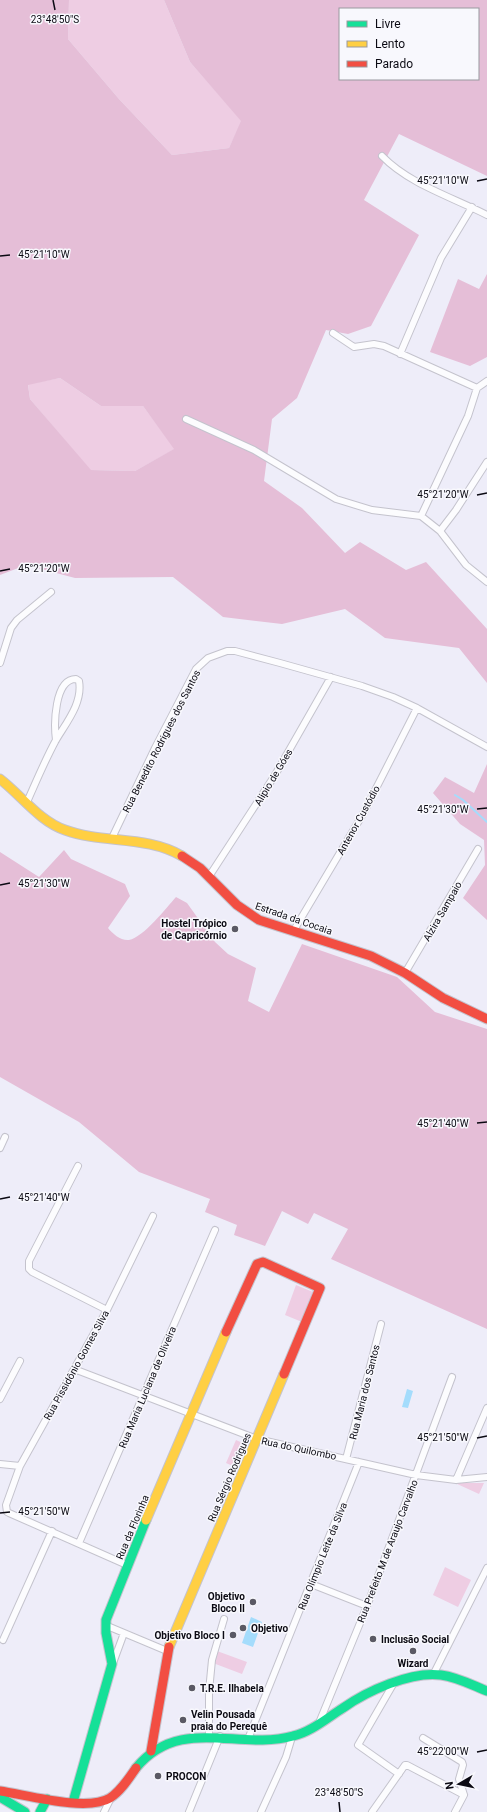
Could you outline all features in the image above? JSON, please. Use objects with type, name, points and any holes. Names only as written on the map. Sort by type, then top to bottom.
[{"type":"street","points":[[382,156],[389,163],[414,179],[487,215]]},
{"type":"street","points":[[400,354],[441,258],[472,207]]},
{"type":"street","points":[[334,334],[354,347],[379,345],[478,388]]},
{"type":"street","points":[[421,516],[466,422],[478,388],[487,381]]},
{"type":"street","points":[[186,419],[254,450],[336,499],[372,510],[421,516],[440,531],[466,565],[486,580]]},
{"type":"street","points":[[440,531],[464,499],[487,462]]},
{"type":"street","points":[[0,664],[11,628],[17,620],[51,592]]},
{"type":"street","name":"Rua Benedito Rodrigues dos Santos","points":[[112,838],[158,741],[196,669],[200,664],[219,653],[235,651],[331,677],[393,697],[417,708],[487,747]]},
{"type":"street","name":"Alipio de Góes","points":[[210,875],[275,775],[331,677]]},
{"type":"street","points":[[27,802],[56,740],[65,729],[79,695],[79,681],[76,679],[68,681],[58,700],[55,726],[56,740]]},
{"type":"street","name":"Antenor Custódio","points":[[294,930],[363,814],[417,708]]},
{"type":"street","name":"Estrada da Cocaia","points":[[0,778],[40,815],[65,830],[162,846],[178,853],[210,875],[235,904],[246,914],[259,920],[371,956],[405,973],[444,998],[487,1019]]},
{"type":"street","name":"Alzira Sampaio","points":[[405,973],[478,849]]},
{"type":"street","points":[[0,1148],[5,1137]]},
{"type":"street","points":[[78,1166],[29,1261],[28,1266],[32,1272],[107,1310]]},
{"type":"street","name":"Rua Pissidônio Gomes Silva","points":[[52,1531],[7,1512],[6,1505],[20,1466],[107,1310],[154,1216]]},
{"type":"street","name":"Rua Maria Luciana de Oliveira","points":[[79,1543],[215,1230]]},
{"type":"street","name":"Rua Sérgio Rodrigues","points":[[151,1751],[167,1651],[320,1288],[263,1262],[257,1264],[253,1270]]},
{"type":"street","name":"Rua da Florinha","points":[[105,1624],[127,1565],[253,1270]]},
{"type":"street","name":"Rua Maria dos Santos","points":[[346,1459],[381,1324]]},
{"type":"street","points":[[0,1399],[20,1361]]},
{"type":"street","name":"Rua do Quilombo","points":[[74,1369],[257,1439],[416,1475],[456,1480],[487,1477]]},
{"type":"street","name":"Rua Prefeito M de Araujo Carvalho","points":[[319,1724],[367,1606],[452,1377]]},
{"type":"street","points":[[456,1480],[487,1408]]},
{"type":"street","name":"Rua Olímpio Leite da Silva","points":[[248,1739],[359,1462]]},
{"type":"street","points":[[0,1464],[20,1466]]},
{"type":"street","points":[[3,1640],[52,1531],[127,1565]]},
{"type":"street","points":[[434,1675],[487,1568]]},
{"type":"street","points":[[311,1584],[367,1606]]},
{"type":"street","points":[[209,1736],[209,1692],[212,1660],[224,1619]]},
{"type":"street","points":[[105,1624],[167,1651]]},
{"type":"street","points":[[105,1624],[112,1664]]},
{"type":"street","points":[[73,1802],[112,1664],[124,1633]]},
{"type":"street","points":[[104,1812],[112,1797],[151,1751],[184,1739],[209,1736],[248,1739],[292,1737],[319,1724],[368,1692],[383,1684],[395,1681],[434,1675],[449,1677],[487,1691]]},
{"type":"street","points":[[395,1681],[358,1745],[399,1774]]},
{"type":"street","points":[[189,1812],[220,1736]]},
{"type":"street","points":[[261,1812],[286,1757],[292,1737]]},
{"type":"street","points":[[423,1738],[462,1762],[463,1765],[459,1779],[464,1795],[456,1812]]},
{"type":"street","points":[[372,1812],[405,1765],[464,1795]]},
{"type":"street","points":[[0,1791],[73,1802],[95,1803],[112,1797]]},
{"type":"street","points":[[0,1797],[24,1812]]},
{"type":"street","points":[[40,1812],[42,1804],[47,1799]]},
{"type":"shaded area","points":[[0,0],[69,0],[68,39],[119,99],[172,155],[229,148],[241,121],[190,62],[164,0],[487,0],[487,176],[399,134],[364,200],[419,235],[371,326],[348,334],[326,330],[297,398],[272,419],[264,481],[302,508],[345,553],[360,542],[406,570],[426,562],[487,629],[487,683],[459,648],[385,638],[345,609],[282,624],[223,617],[173,577],[75,578],[26,565],[0,575]],"holes":[[[60,378],[101,406],[143,406],[174,449],[135,471],[91,470],[30,399],[28,385]]]},
{"type":"shaded area","points":[[69,0],[164,0],[190,62],[242,121],[229,148],[172,155],[119,99],[68,39]]},
{"type":"shaded area","points":[[487,274],[487,357],[470,366],[430,352],[458,279],[479,289]]},
{"type":"shaded area","points":[[60,378],[101,406],[143,406],[175,449],[135,471],[90,470],[30,399],[28,384]]},
{"type":"shaded area","points":[[487,764],[487,920],[463,898],[485,865],[484,840],[460,824],[433,793],[445,777],[474,793]]},
{"type":"shaded area","points":[[64,850],[71,859],[125,884],[130,896],[108,928],[115,935],[126,940],[135,938],[154,922],[176,897],[187,903],[215,942],[228,954],[256,968],[248,1001],[269,1012],[302,944],[397,977],[435,1012],[487,1029],[487,1329],[331,1259],[348,1229],[314,1213],[308,1224],[282,1211],[265,1246],[234,1235],[237,1225],[205,1212],[210,1199],[139,1172],[79,1122],[0,1077],[0,852],[39,877]]},
{"type":"shaded area","points":[[296,1285],[313,1292],[302,1322],[285,1315]]},
{"type":"shaded area","points":[[236,1440],[247,1445],[237,1468],[226,1463]]},
{"type":"shaded area","points":[[455,1483],[484,1483],[479,1494]]},
{"type":"shaded area","points":[[445,1567],[471,1580],[458,1607],[433,1595]]},
{"type":"shaded area","points":[[217,1651],[247,1662],[242,1674],[213,1663]]},
{"type":"water","points":[[407,1389],[413,1391],[408,1408],[402,1407]]},
{"type":"water","points":[[251,1617],[262,1622],[253,1647],[242,1643]]},
{"type":"waterway","points":[[455,795],[463,800],[487,822]]},
{"type":"traffic: fast","points":[[73,1802],[112,1664],[106,1633],[106,1620],[146,1520]]},
{"type":"traffic: fast","points":[[136,1768],[153,1752],[171,1743],[191,1739],[210,1738],[272,1740],[300,1734],[313,1728],[364,1695],[403,1679],[416,1676],[447,1676],[487,1691]]},
{"type":"traffic: fast","points":[[0,1797],[25,1812]]},
{"type":"traffic: fast","points":[[40,1812],[47,1799]]},
{"type":"traffic: slow","points":[[0,779],[39,814],[56,826],[65,830],[94,837],[154,845],[168,849],[182,856]]},
{"type":"traffic: slow","points":[[146,1520],[226,1332]]},
{"type":"traffic: slow","points":[[169,1647],[284,1374]]},
{"type":"traffic: jam","points":[[182,856],[200,868],[237,905],[259,920],[371,956],[405,973],[443,998],[487,1019]]},
{"type":"traffic: jam","points":[[226,1332],[257,1264],[263,1262],[320,1288],[284,1374]]},
{"type":"traffic: jam","points":[[151,1751],[169,1647]]},
{"type":"traffic: jam","points":[[0,1791],[72,1803],[100,1802],[110,1798],[118,1792],[136,1768]]},
{"type":"place","name":"Hostel Trópico de Capricórnio","points":[[235,929]]},
{"type":"place","name":"Objetivo Bloco II","points":[[253,1602]]},
{"type":"place","name":"Objetivo","points":[[243,1628]]},
{"type":"place","name":"Objetivo Bloco I","points":[[233,1635]]},
{"type":"place","name":"Inclusão Social","points":[[373,1639]]},
{"type":"place","name":"Wizard","points":[[413,1651]]},
{"type":"place","name":"T.R.E. Ilhabela","points":[[192,1688]]},
{"type":"place","name":"Velin Pousada praia do Perequê","points":[[183,1720]]},
{"type":"place","name":"PROCON","points":[[158,1776]]}]
